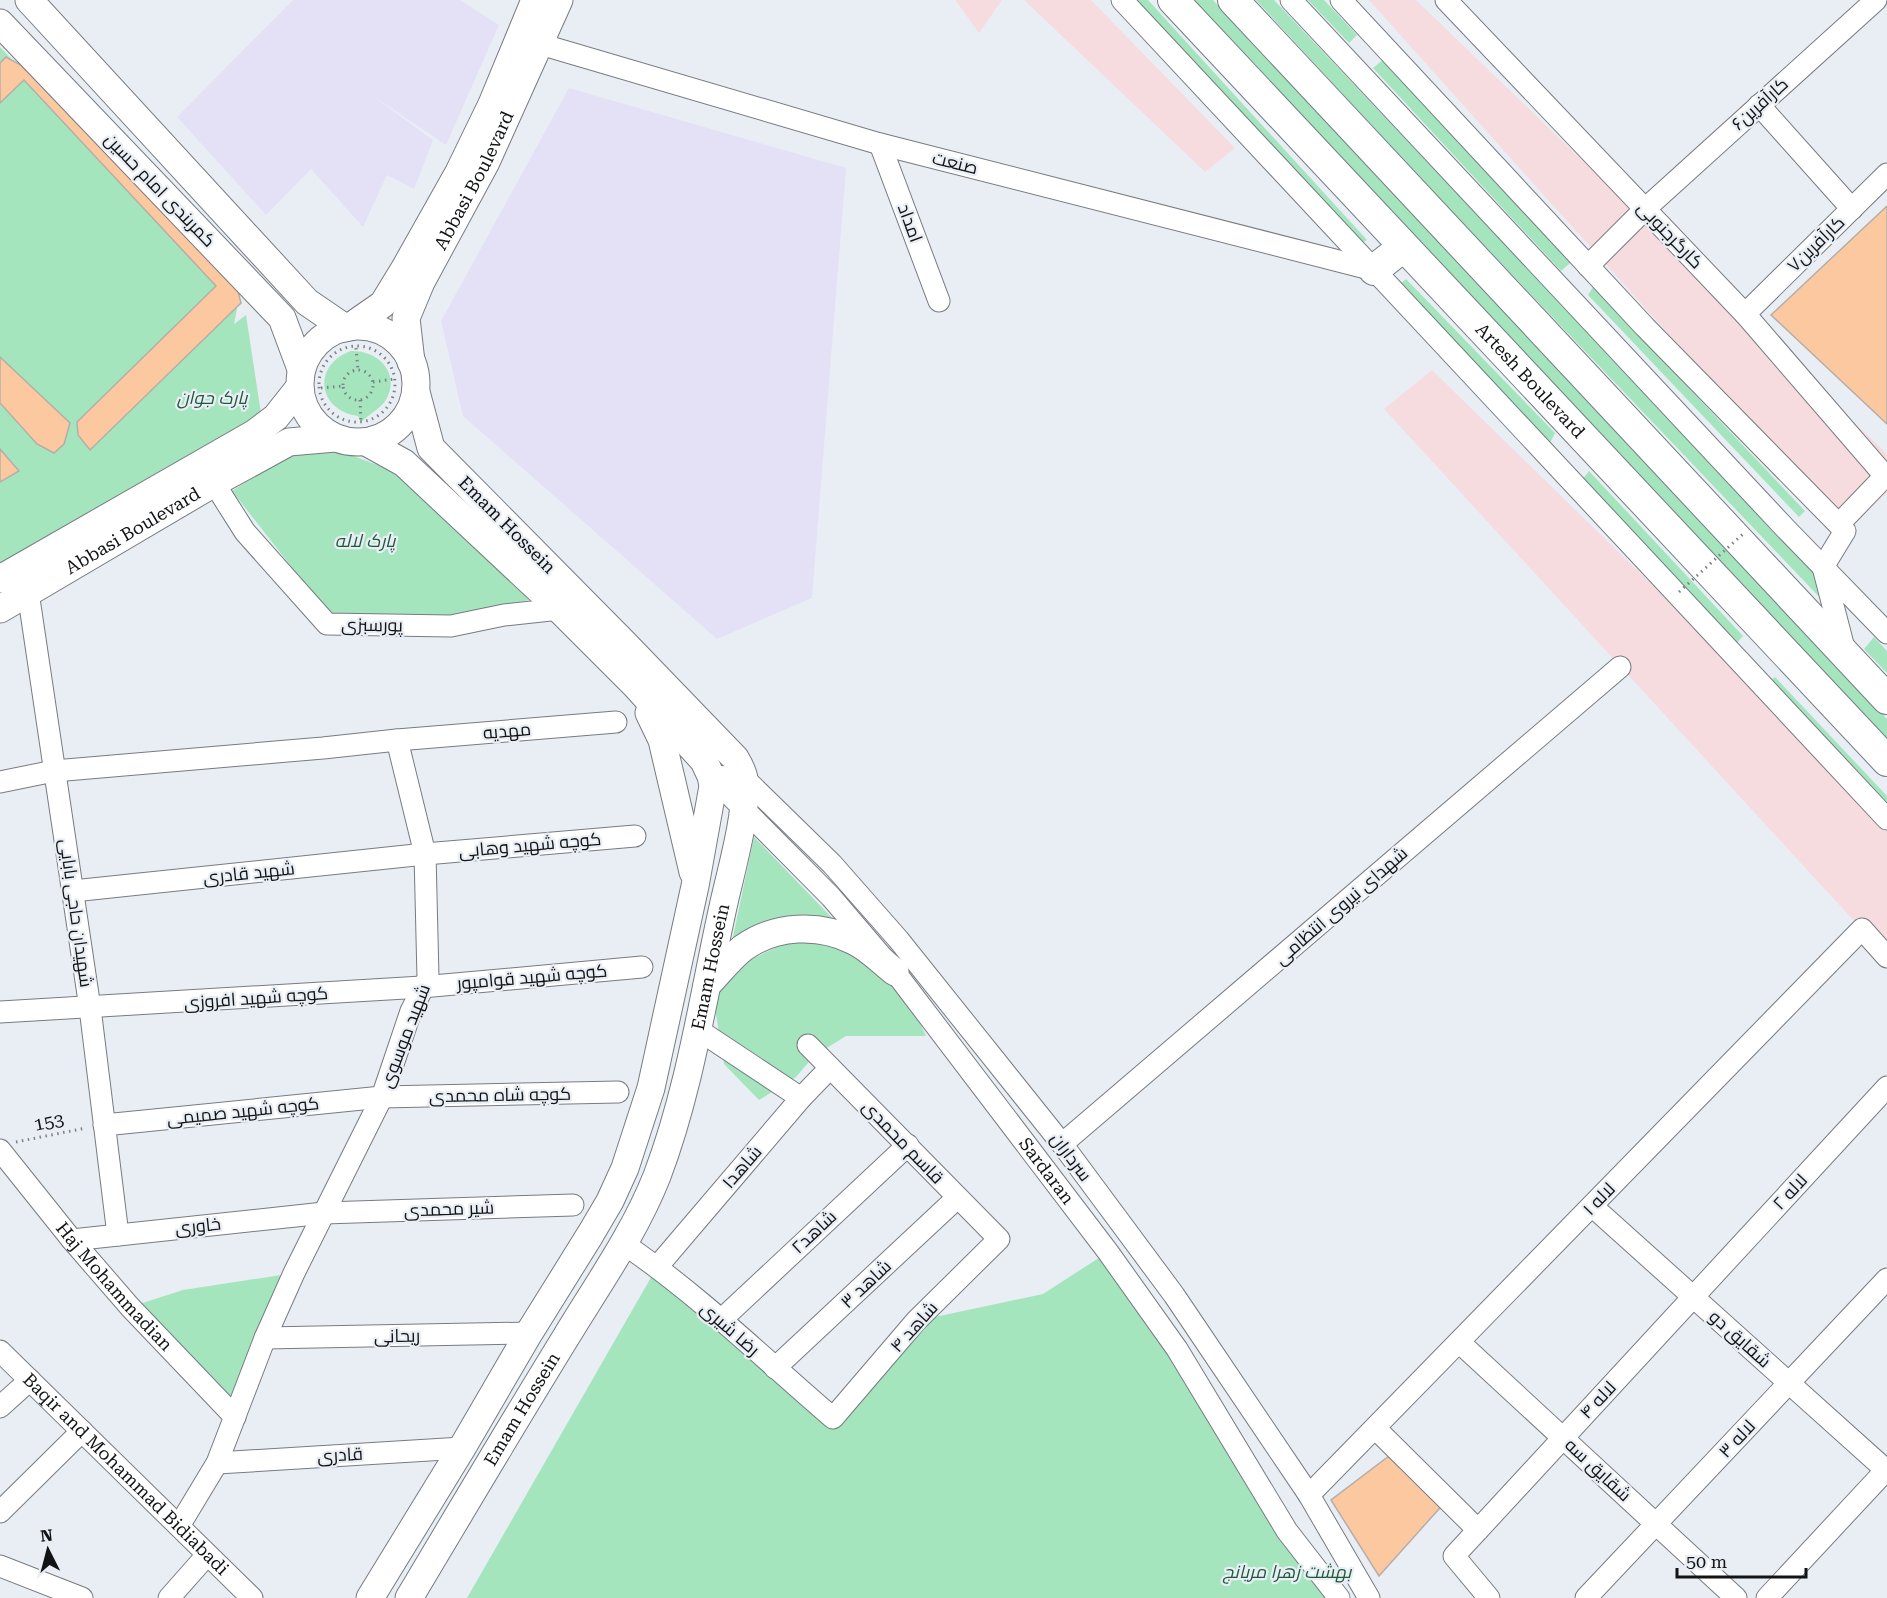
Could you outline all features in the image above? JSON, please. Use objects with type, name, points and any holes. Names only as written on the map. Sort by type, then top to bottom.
[{"type":"highway","name":"Artesh Boulevard","points":[[1173,0],[1887,761]]},
{"type":"highway","points":[[1233,0],[1887,699]]},
{"type":"highway","points":[[1374,270],[1403,246]]},
{"type":"main road","name":"کمربندی امام حسین","points":[[29,0],[306,302],[350,333]]},
{"type":"main road","name":"Abbasi Boulevard","points":[[0,579],[255,433],[276,417],[306,382],[308,353],[322,337],[350,333],[383,304],[469,153],[536,0]]},
{"type":"main road","name":"Abbasi Boulevard","points":[[407,378],[406,318],[421,282],[486,162],[559,0]]},
{"type":"main road","name":"کمربندی امام حسین","points":[[0,23],[282,318],[306,382],[303,407],[314,423],[335,438]]},
{"type":"main road","points":[[350,333],[379,329],[396,339],[408,354],[407,378],[411,410],[400,425],[384,437],[364,432]]},
{"type":"main road","name":"Emam Hossein","points":[[407,378],[431,448],[735,758],[744,778],[743,807],[698,1029],[672,1133],[641,1213],[409,1598]]},
{"type":"main road","name":"Abbasi Boulevard","points":[[0,609],[214,483],[289,442],[335,438],[346,442],[364,432]]},
{"type":"main road","name":"Emam Hossein","points":[[364,432],[404,463],[560,609],[634,685],[704,761],[711,776],[712,798],[651,1088],[625,1168],[610,1201],[590,1235],[370,1598]]},
{"type":"main road","points":[[634,685],[662,740],[686,835],[695,886]]},
{"type":"main road","points":[[707,985],[741,950],[757,939],[779,932],[804,928],[829,932],[855,941],[895,972]]},
{"type":"street","points":[[1122,0],[1887,819]]},
{"type":"street","points":[[1291,0],[1887,633]]},
{"type":"street","points":[[1341,0],[1645,327],[1845,531],[1823,567],[1846,655]]},
{"type":"street","name":"کارگرجنوبی","points":[[1446,0],[1744,314],[1886,476]]},
{"type":"street","name":"کارآفرین۶","points":[[1588,266],[1645,209],[1876,0]]},
{"type":"street","name":"صنعت","points":[[540,44],[880,144],[1374,270]]},
{"type":"street","points":[[1759,105],[1852,208]]},
{"type":"street","name":"امداد","points":[[880,144],[939,301]]},
{"type":"street","name":"کارآفرین۷","points":[[1744,314],[1887,174]]},
{"type":"street","points":[[1839,524],[1886,476]]},
{"type":"street","name":"پورسبزی","points":[[214,483],[245,532],[327,624],[451,626],[504,615],[560,609]]},
{"type":"street","name":"شهیدان حاجی بابایی","points":[[28,592],[90,1008],[118,1235]]},
{"type":"street","name":"شهدای نیروی انتظامی","points":[[1062,1144],[1620,667]]},
{"type":"street","name":"مهدیه","points":[[397,740],[616,722]]},
{"type":"street","points":[[0,782],[54,771],[397,740]]},
{"type":"street","name":"شهید موسوی","points":[[179,1526],[217,1463],[265,1338],[294,1273],[382,1097],[411,1011],[428,978],[424,854],[397,740]]},
{"type":"street","points":[[711,776],[744,778]]},
{"type":"street","name":"Sardaran","points":[[711,776],[831,897],[895,972],[1108,1252],[1177,1349],[1287,1531],[1339,1598]]},
{"type":"street","name":"سرداران","points":[[744,778],[831,864],[898,939],[1062,1144],[1174,1295],[1309,1495],[1369,1598]]},
{"type":"street","name":"کوچه شهید وهابی","points":[[424,854],[635,836]]},
{"type":"street","name":"شهید قادری","points":[[73,891],[424,854]]},
{"type":"street","name":"لاله ۱","points":[[1309,1495],[1862,929],[1887,957]]},
{"type":"street","name":"کوچه شهید قوامپور","points":[[422,987],[642,967]]},
{"type":"street","name":"کوچه شهید افروزی","points":[[0,1012],[422,987]]},
{"type":"street","points":[[698,1029],[801,1098]]},
{"type":"street","name":"قاسم محمدی","points":[[808,1045],[999,1239]]},
{"type":"street","name":"شاهد۱","points":[[657,1266],[801,1098],[830,1068]]},
{"type":"street","name":"لاله ۲","points":[[1693,1297],[1887,1087]]},
{"type":"street","name":"کوچه شاه محمدی","points":[[382,1097],[618,1092]]},
{"type":"street","name":"کوچه شهید صمیمی","points":[[104,1125],[382,1097]]},
{"type":"street","name":"شاهد۲","points":[[721,1320],[908,1145]]},
{"type":"street","name":"Haj Mohammadian","points":[[6,1147],[72,1240],[130,1307],[235,1417]]},
{"type":"street","name":"شاهد ۳","points":[[775,1368],[957,1198]]},
{"type":"street","name":"شیر محمدی","points":[[324,1213],[573,1205]]},
{"type":"street","name":"شقایق دو","points":[[1592,1206],[1887,1470]]},
{"type":"street","name":"خاوری","points":[[72,1240],[324,1213]]},
{"type":"street","name":"شاهد ۴","points":[[833,1418],[916,1322],[999,1239]]},
{"type":"street","name":"رضا شیری","points":[[624,1244],[657,1266],[833,1418]]},
{"type":"street","name":"لاله ۳","points":[[1586,1598],[1887,1279]]},
{"type":"street","name":"لاله ۴","points":[[1489,1598],[1454,1556],[1693,1297]]},
{"type":"street","name":"ریحانی","points":[[265,1338],[529,1333]]},
{"type":"street","name":"شقایق سه","points":[[1459,1341],[1736,1598]]},
{"type":"street","name":"Baqir and Mohammad Bidiabadi","points":[[0,1351],[252,1598]]},
{"type":"street","points":[[0,1407],[30,1380]]},
{"type":"street","points":[[1375,1428],[1478,1530]]},
{"type":"street","points":[[0,1512],[82,1431]]},
{"type":"street","name":"قادری","points":[[217,1463],[462,1448]]},
{"type":"street","points":[[1767,1598],[1887,1470]]},
{"type":"street","points":[[169,1598],[207,1555]]},
{"type":"street","points":[[0,1566],[82,1598]]},
{"type":"path","points":[[350,333],[358,370]]},
{"type":"path","points":[[350,333],[368,348],[380,353],[407,378]]},
{"type":"path","points":[[306,382],[319,376],[324,364],[332,354],[344,348],[350,333]]},
{"type":"path","points":[[358,370],[370,375],[373,382],[370,394],[360,400],[348,397],[343,386],[347,375],[351,371],[358,370]]},
{"type":"path","points":[[373,382],[407,378]]},
{"type":"path","points":[[364,432],[386,409],[395,386],[407,378]]},
{"type":"path","points":[[306,382],[343,386]]},
{"type":"path","points":[[306,382],[330,411],[352,422],[364,432]]},
{"type":"path","points":[[360,400],[364,432]]},
{"type":"path","points":[[1679,592],[1744,533]]},
{"type":"path","name":"153","points":[[6,1147],[104,1125]]},
{"type":"shaded area","points":[[293,0],[460,0],[499,25],[446,145],[373,96],[433,140],[414,189],[387,175],[363,227],[311,169],[266,215],[177,117]]},
{"type":"shaded area","points":[[955,0],[1002,0],[979,33]]},
{"type":"shaded area","points":[[1024,0],[1091,0],[1235,148],[1205,172]]},
{"type":"shaded area","points":[[1369,0],[1416,0],[1887,454],[1887,493],[1845,531]]},
{"type":"shaded area","points":[[569,88],[846,168],[812,598],[717,639],[463,416],[441,321]]},
{"type":"shaded area","points":[[1432,370],[1887,814],[1887,957],[1384,409]]},
{"type":"green space","points":[[1129,0],[1148,0],[1367,240],[1357,246]]},
{"type":"green space","points":[[1192,0],[1213,0],[1887,719],[1887,744],[1737,579]]},
{"type":"green space","points":[[1256,0],[1274,0],[1832,590],[1823,601],[1420,178]]},
{"type":"green space","points":[[1308,0],[1324,0],[1357,35],[1349,43]]},
{"type":"green space","name":"پارک جوان","points":[[0,47],[227,289],[237,309],[234,324],[246,315],[262,420],[0,568]]},
{"type":"green space","points":[[1384,59],[1571,262],[1561,271],[1373,68]]},
{"type":"green space","points":[[1406,279],[1555,433],[1550,443],[1398,286]]},
{"type":"green space","points":[[1593,287],[1805,511],[1799,517],[1588,295]]},
{"type":"green space","points":[[351,351],[370,354],[378,359],[389,372],[391,381],[386,400],[361,422],[358,416],[344,412],[334,405],[327,396],[324,386],[325,376],[330,366],[338,358]]},
{"type":"green space","name":"پارک لاله","points":[[335,449],[404,475],[529,600],[447,617],[329,615],[232,491],[288,454]]},
{"type":"green space","points":[[1589,471],[1743,636],[1735,645],[1582,480]]},
{"type":"green space","points":[[1874,637],[1887,651],[1887,673],[1864,649]]},
{"type":"green space","points":[[1775,677],[1887,796],[1887,805],[1770,681]]},
{"type":"green space","points":[[754,837],[838,924],[795,915],[731,946]]},
{"type":"green space","points":[[814,938],[849,950],[901,983],[926,1036],[846,1036],[814,1056],[796,1077],[759,1100],[724,1064],[713,996],[747,961],[786,943]]},
{"type":"green space","name":"بهشت زهرا مریانج","points":[[1108,1252],[1339,1598],[467,1598],[657,1267],[833,1418],[916,1321],[1043,1294]]},
{"type":"green space","points":[[294,1273],[235,1417],[130,1307],[183,1290]]},
{"type":"building","points":[[6,57],[21,65],[237,287],[241,303],[90,450],[78,435],[77,422],[216,286],[24,80],[0,103],[0,63]]},
{"type":"building","points":[[1887,206],[1887,424],[1771,315]]},
{"type":"building","points":[[0,357],[70,423],[64,444],[54,453],[37,444],[0,403]]},
{"type":"building","points":[[0,449],[19,471],[0,482]]},
{"type":"building","points":[[1393,1453],[1447,1500],[1379,1576],[1331,1500]]}]
